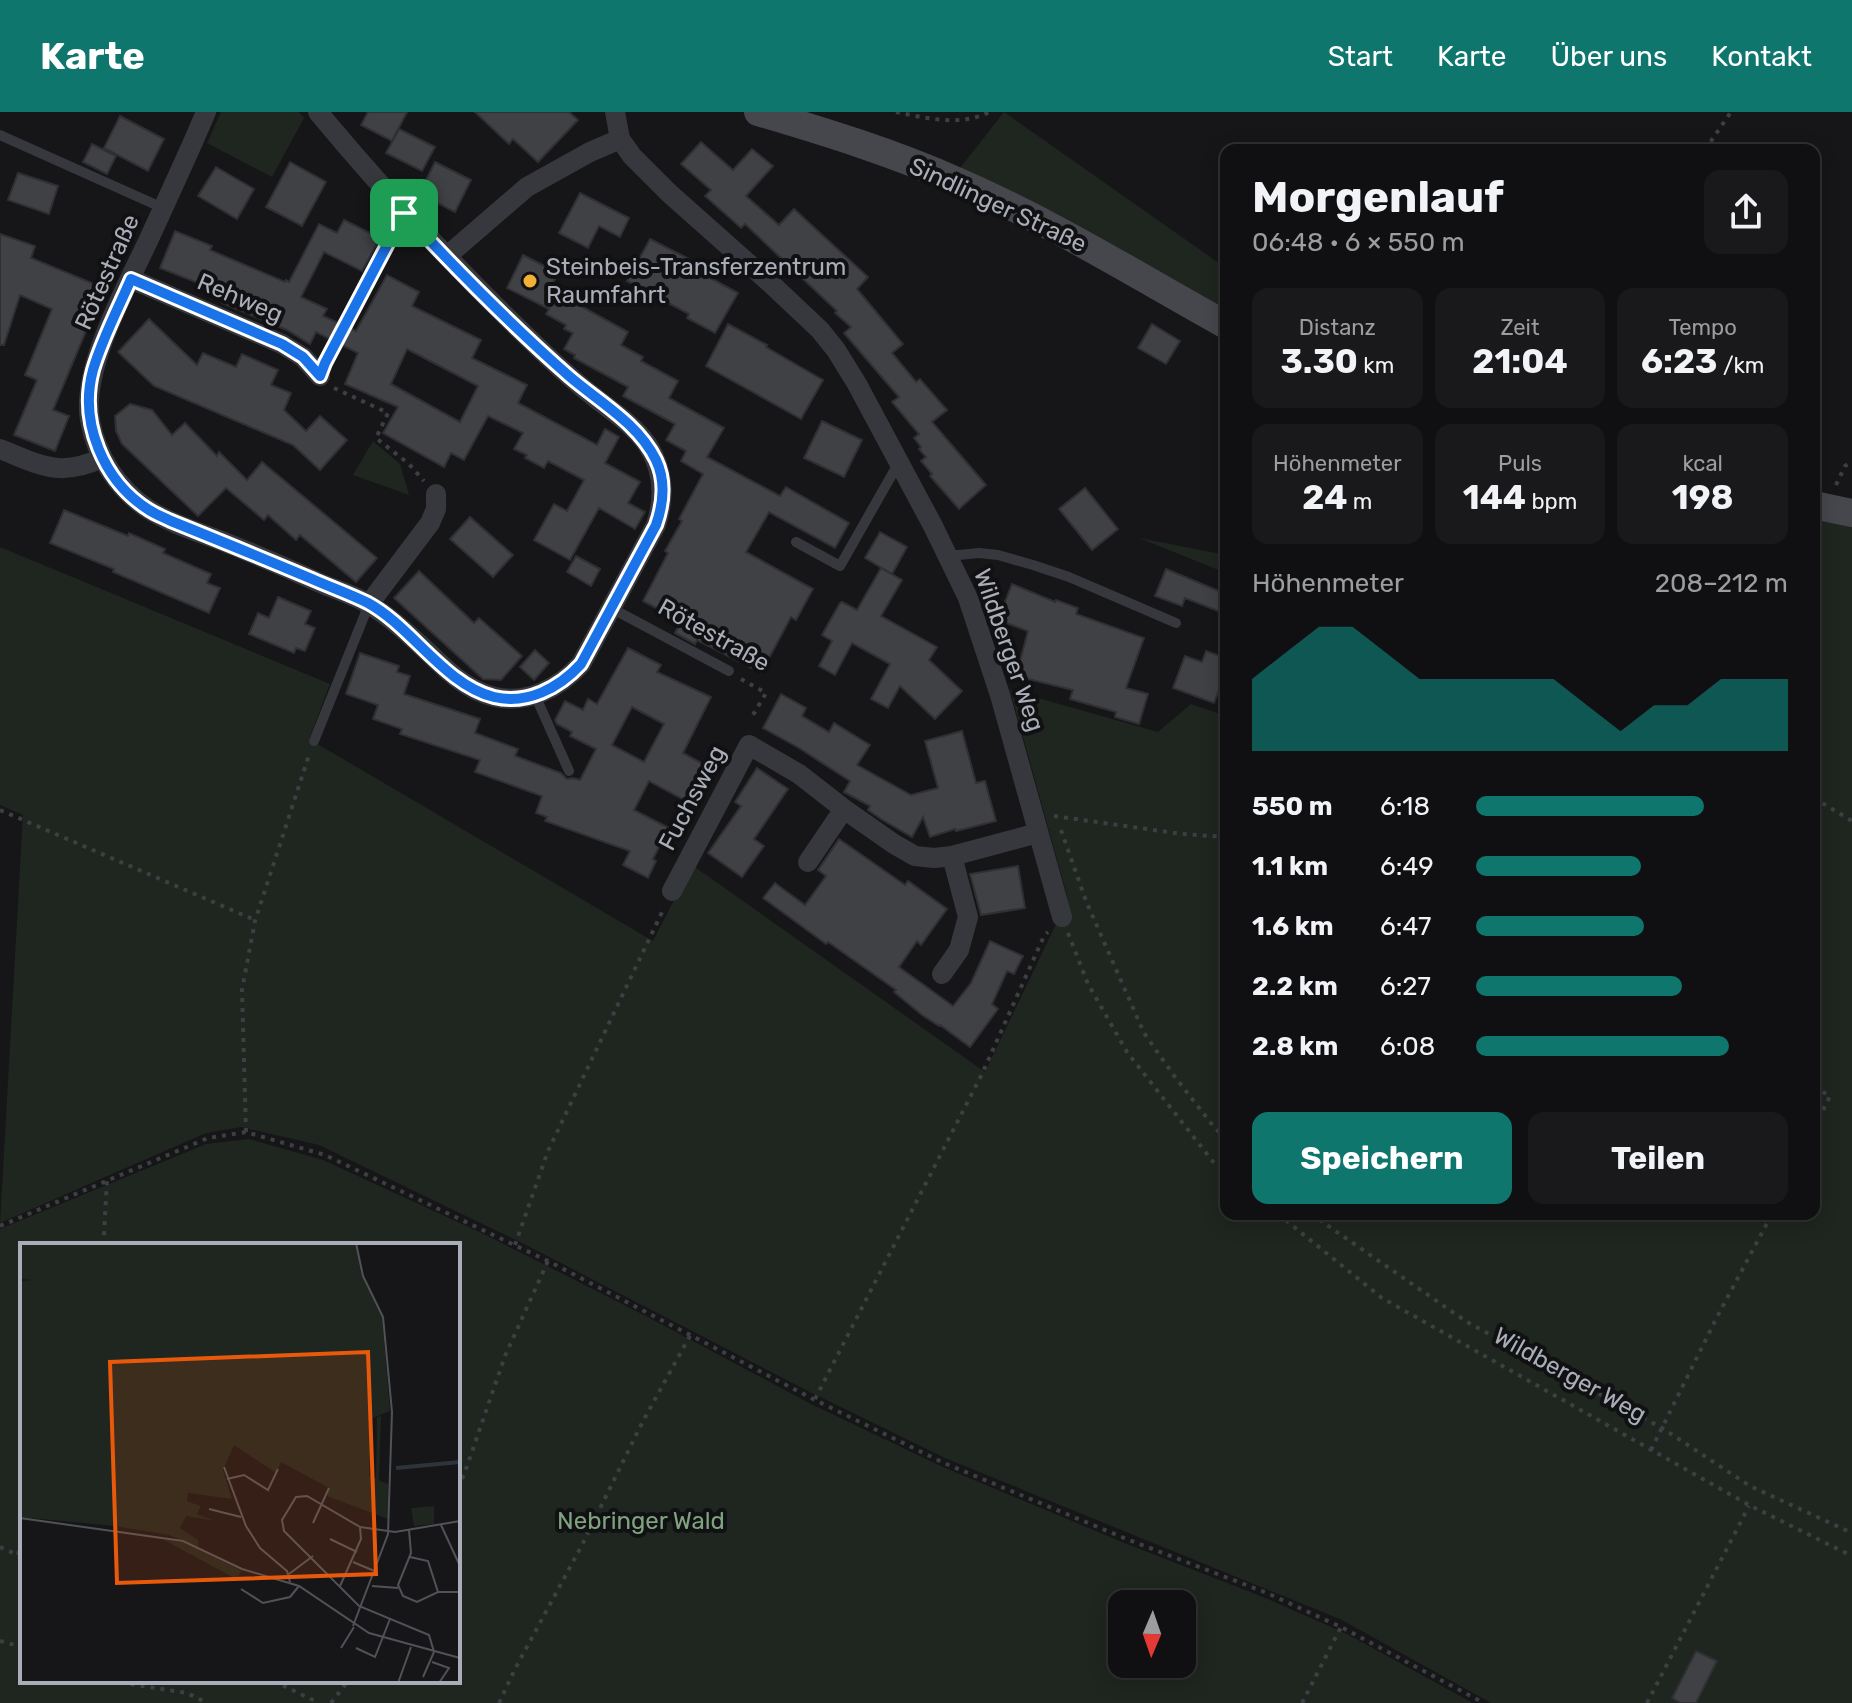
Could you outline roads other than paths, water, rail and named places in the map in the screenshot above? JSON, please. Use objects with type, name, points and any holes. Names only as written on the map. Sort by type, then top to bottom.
[{"type":"street","name":"Rötestraße","points":[[206,112],[94,369],[90,384],[90,419],[102,458],[132,497],[148,509],[369,604],[418,642],[458,680],[476,691],[496,698],[516,699],[551,689],[567,679],[581,664],[656,525],[662,506],[658,463],[634,429],[570,377],[404,213],[318,112]]},
{"type":"street","name":"Wildberger Weg","points":[[615,112],[620,139],[632,156],[820,330],[848,368],[948,556],[978,625],[1062,917]]},
{"type":"street","name":"Sindlinger Straße","points":[[758,112],[862,145],[958,181],[1054,229],[1220,322]]},
{"type":"street","points":[[447,256],[527,187],[620,139]]},
{"type":"street","name":"Rehweg","points":[[131,279],[282,344],[303,357],[320,376]]},
{"type":"street","points":[[0,449],[50,468],[69,469],[102,458]]},
{"type":"street","points":[[369,604],[430,523],[436,509],[436,494]]},
{"type":"street","points":[[1824,498],[1852,513]]},
{"type":"street","name":"Fuchsweg","points":[[672,891],[749,745],[799,774],[844,809],[915,856],[952,856],[1036,825]]},
{"type":"street","points":[[808,862],[844,809]]},
{"type":"street","points":[[942,974],[959,950],[968,917],[952,856]]},
{"type":"lane","points":[[0,135],[163,208]]},
{"type":"lane","points":[[796,542],[840,566],[899,462]]},
{"type":"lane","points":[[948,556],[998,555],[1033,565],[1084,583],[1176,623]]},
{"type":"lane","points":[[314,741],[369,604]]},
{"type":"lane","name":"Rötestraße","points":[[611,608],[729,671]]},
{"type":"lane","points":[[535,695],[569,771]]},
{"type":"place","name":"Steinbeis-Transferzentrum Raumfahrt","points":[[530,281]]},
{"type":"park label","name":"Nebringer Wald","points":[[641,1521]]}]
